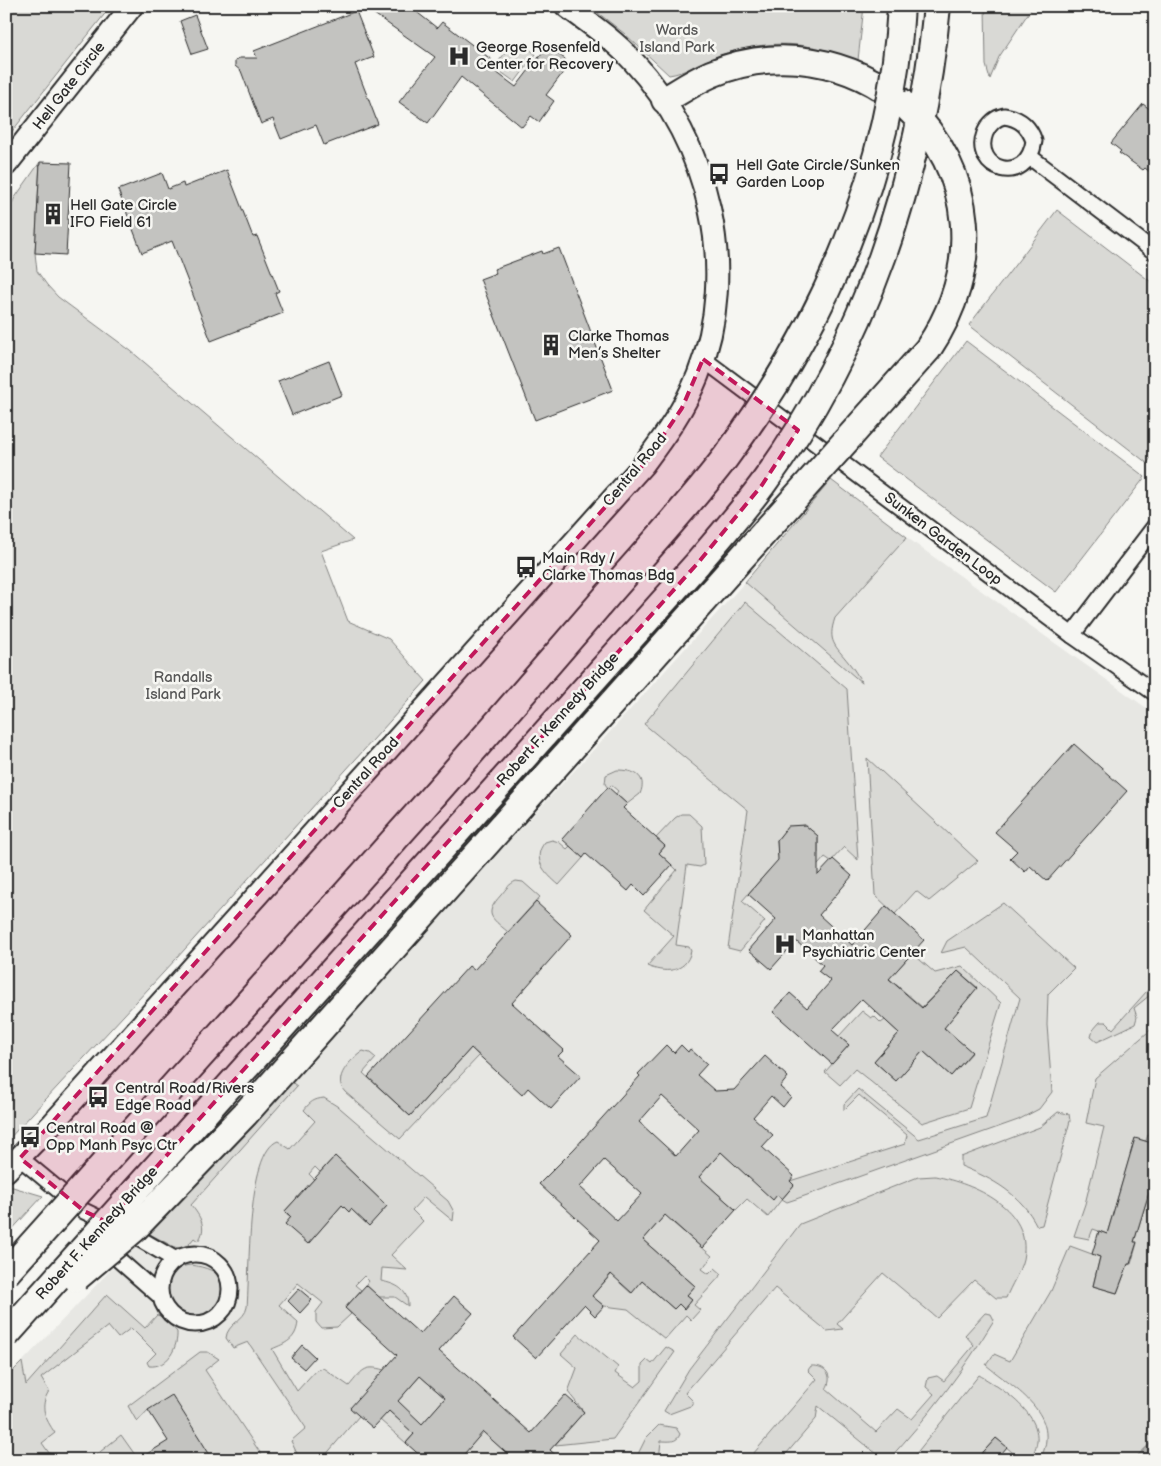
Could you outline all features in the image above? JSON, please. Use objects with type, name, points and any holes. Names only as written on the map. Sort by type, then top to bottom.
[{"type":"highway","points":[[6,1273],[506,714],[698,492],[741,434],[780,375],[824,295],[861,209],[886,112],[895,60],[900,6]]},
{"type":"highway","name":"Robert F. Kennedy Bridge","points":[[6,1335],[690,571],[762,485],[784,453],[827,380],[869,292],[886,248],[909,174],[919,129],[927,86],[937,6]]},
{"type":"highway","points":[[6,1335],[134,1229],[215,1146],[928,349],[944,324],[956,297],[964,257],[964,227],[960,197],[950,168],[926,128],[905,105],[880,86],[853,73],[825,64],[794,59],[757,61],[727,68],[702,78],[665,100]]},
{"type":"street","name":"Hell Gate Circle","points":[[6,165],[132,6]]},
{"type":"street","points":[[566,6],[632,60],[665,100],[694,161],[710,209],[715,235],[716,292],[703,359]]},
{"type":"street","points":[[1030,157],[1155,252]]},
{"type":"street","name":"Sunken Garden Loop","points":[[703,359],[1072,636],[1155,694]]},
{"type":"street","name":"Central Road","points":[[13,1165],[643,465],[680,412],[703,359]]},
{"type":"street","points":[[1072,636],[1155,526]]},
{"type":"street","points":[[13,1165],[84,1211],[128,1232],[176,1260]]},
{"type":"street","points":[[84,1211],[110,1252],[161,1297],[170,1314],[180,1321],[190,1324],[202,1324],[213,1320],[222,1312],[228,1302],[230,1290],[228,1279],[223,1268],[214,1260],[192,1254],[176,1260],[164,1272],[160,1283],[161,1297]]},
{"type":"highlighted area","points":[[703,359],[798,430],[762,485],[697,564],[107,1222],[84,1211],[20,1158],[643,465],[682,408]]},
{"type":"shaded area","name":"Manhattan Psychiatric Center","points":[[831,480],[921,548],[1155,714],[1155,1344],[1050,1460],[37,1460],[22,1362],[210,1167],[619,722],[745,582]]},
{"type":"shaded area","points":[[1155,1439],[1155,1460],[1133,1460]]},
{"type":"green space","points":[[6,6],[111,6],[6,139]]},
{"type":"green space","name":"Wards Island Park","points":[[589,6],[864,6],[858,60],[804,46],[770,45],[735,51],[669,75],[625,34]]},
{"type":"green space","points":[[985,6],[1033,6],[999,57],[990,79],[986,65]]},
{"type":"green space","points":[[529,49],[536,54],[515,82],[494,67],[506,52]]},
{"type":"green space","name":"Randalls Island Park","points":[[40,162],[35,253],[37,271],[47,285],[58,297],[131,351],[353,540],[321,551],[348,621],[389,639],[426,681],[176,959],[6,1142],[6,219],[14,199]]},
{"type":"green space","points":[[1057,210],[1155,285],[1155,453],[1147,463],[969,325]]},
{"type":"green space","points":[[966,341],[1145,477],[1056,592],[877,457]]},
{"type":"green space","points":[[831,480],[907,537],[835,618],[832,633],[834,643],[862,683],[745,582]]},
{"type":"green space","points":[[745,602],[847,689],[858,860],[844,847],[831,861],[825,857],[799,887],[771,868],[742,901],[765,921],[740,951],[728,948],[748,810],[644,724]],"holes":[[[805,825],[818,836],[818,853],[807,866],[778,856],[777,840],[788,827]]]},
{"type":"green space","points":[[867,758],[978,861],[929,901],[916,891],[895,914],[875,895]]},
{"type":"green space","points":[[617,770],[633,773],[642,782],[640,794],[627,804],[616,794],[618,791],[611,785],[608,788],[605,784],[606,775]]},
{"type":"green space","points":[[681,814],[689,814],[702,826],[704,865],[700,867],[687,865],[676,945],[689,947],[691,951],[688,959],[679,968],[660,970],[647,966],[674,936],[644,910],[677,870],[659,853],[665,846],[656,838]]},
{"type":"green space","points":[[552,840],[559,842],[567,849],[570,846],[583,858],[559,885],[545,871],[539,854],[545,842]]},
{"type":"green space","points":[[516,881],[523,882],[540,897],[508,932],[493,919],[491,911],[496,901],[506,889]]},
{"type":"green space","points":[[1003,903],[1074,968],[1048,994],[1047,1025],[1052,1092],[1039,1109],[1018,1120],[796,1199],[787,1202],[782,1199],[794,1185],[790,1181],[905,1144],[907,1135],[859,1095],[844,1110],[844,1104],[858,1089],[919,1139],[986,1118],[1020,998],[966,947],[941,953],[947,941]]},
{"type":"green space","points":[[912,953],[935,973],[962,966],[1001,1003],[969,1108],[922,1123],[855,1069],[840,1085],[825,1072],[849,1045],[839,1036],[862,1011],[871,1018],[874,1016],[881,1023],[885,1020],[899,1033],[874,1061],[896,1081],[923,1051],[951,1076],[972,1053],[944,1027],[977,987],[958,971],[922,1007],[884,974],[899,968]]},
{"type":"green space","points":[[1155,982],[1155,991],[1134,1008],[1137,1017],[1135,1024],[1097,1042],[1091,1037],[1093,1030],[1100,1022],[1106,1022],[1113,1029]]},
{"type":"green space","points":[[1155,1026],[1155,1137],[1148,1135],[1146,1141],[1135,1139],[1107,1234],[1093,1229],[1089,1239],[1074,1236],[1085,1204],[1104,1127],[1086,1123],[1095,1078]]},
{"type":"green space","points":[[471,1048],[479,1056],[400,1139],[345,1092],[342,1087],[342,1075],[348,1064],[363,1051],[370,1053],[376,1058],[363,1073],[410,1116]]},
{"type":"green space","points":[[290,1081],[297,1086],[191,1205],[200,1218],[203,1227],[198,1241],[194,1238],[189,1244],[191,1247],[184,1249],[174,1247],[148,1233]]},
{"type":"green space","points":[[321,1098],[340,1108],[448,1201],[454,1212],[453,1221],[424,1197],[412,1210],[423,1221],[391,1255],[407,1270],[382,1268],[381,1281],[400,1288],[406,1295],[408,1306],[395,1297],[379,1297],[366,1285],[369,1281],[364,1276],[355,1285],[361,1290],[345,1308],[351,1314],[337,1327],[321,1328],[316,1322],[316,1312],[323,1303],[298,1283],[279,1305],[298,1322],[293,1337],[286,1343],[272,1349],[297,1391],[316,1370],[323,1368],[349,1386],[357,1376],[368,1368],[384,1370],[359,1416],[324,1457],[314,1460],[300,1460],[291,1441],[306,1428],[248,1342],[233,1348],[226,1338],[229,1329],[243,1315],[247,1307],[252,1216],[260,1167],[268,1150],[278,1141],[290,1149],[315,1121],[304,1110],[312,1101]],"holes":[[[335,1156],[387,1206],[369,1225],[351,1209],[349,1211],[342,1205],[308,1244],[285,1211],[314,1179],[309,1174],[315,1167],[320,1172]]]},
{"type":"green space","points":[[1058,1112],[1069,1114],[1070,1121],[1042,1225],[1037,1226],[1023,1205],[1014,1196],[995,1182],[961,1166],[961,1157],[1040,1127]]},
{"type":"green space","points":[[721,1152],[773,1199],[777,1195],[782,1199],[768,1217],[747,1199],[736,1210],[708,1185],[694,1182]]},
{"type":"green space","points":[[1155,1173],[1155,1439],[1134,1460],[1040,1460],[1046,1444],[1045,1429],[1041,1416],[1022,1394],[986,1365],[994,1354],[1010,1361],[1051,1291],[1070,1246],[1100,1257],[1093,1286],[1117,1293],[1128,1264],[1131,1264],[1137,1243],[1134,1242]]},
{"type":"green space","points":[[935,1176],[967,1185],[983,1192],[1010,1212],[1019,1226],[1024,1241],[1023,1259],[1006,1298],[996,1298],[974,1280],[937,1318],[883,1273],[837,1324],[843,1329],[827,1331],[775,1288],[685,1393],[693,1401],[693,1405],[669,1414],[664,1411],[689,1369],[800,1224],[918,1177]]},
{"type":"green space","points":[[6,1185],[43,1196],[6,1236]]},
{"type":"green space","points":[[670,1209],[673,1223],[712,1256],[702,1269],[709,1274],[715,1268],[722,1274],[694,1305],[700,1310],[691,1320],[686,1315],[665,1339],[628,1309],[604,1306],[599,1302],[593,1308],[586,1302],[622,1263],[620,1283],[631,1293],[642,1281],[674,1309],[679,1304],[684,1308],[692,1299],[687,1295],[695,1286],[643,1240]]},
{"type":"green space","points":[[191,1265],[211,1270],[218,1274],[223,1279],[225,1286],[225,1293],[221,1301],[214,1311],[203,1318],[191,1317],[179,1311],[170,1302],[165,1290],[165,1279],[173,1270]]},
{"type":"green space","points":[[107,1294],[145,1328],[157,1315],[164,1317],[177,1332],[174,1350],[162,1364],[149,1366],[147,1362],[156,1353],[131,1328],[118,1338],[108,1326],[41,1378],[49,1391],[44,1402],[44,1412],[55,1433],[42,1443],[54,1460],[6,1460],[6,1378],[22,1362],[26,1385]]},
{"type":"green space","points":[[985,1313],[991,1314],[994,1320],[970,1357],[931,1410],[888,1460],[874,1460],[878,1455],[818,1406],[816,1419],[781,1460],[752,1460],[753,1454],[817,1379],[808,1370],[811,1366],[821,1367],[827,1372],[829,1380],[826,1389],[876,1432],[898,1409],[912,1419],[934,1394],[926,1387],[928,1378],[937,1376],[944,1381],[974,1345],[965,1335]]},
{"type":"green space","points":[[578,1334],[618,1367],[615,1373],[635,1387],[642,1381],[642,1365],[647,1360],[652,1364],[666,1347],[675,1352],[613,1439],[555,1445],[584,1412],[568,1392],[577,1368],[561,1354]]},
{"type":"green space","points":[[200,1352],[208,1352],[219,1359],[205,1370],[263,1457],[279,1457],[282,1460],[213,1460],[148,1410],[137,1422],[128,1406]]},
{"type":"green space","points":[[979,1375],[1014,1399],[1033,1421],[1037,1433],[1036,1446],[1029,1460],[1021,1460],[996,1438],[976,1460],[911,1460]]},
{"type":"green space","points":[[420,1376],[445,1398],[406,1443],[380,1420],[389,1411],[397,1418],[398,1401]]},
{"type":"green space","points":[[659,1425],[676,1428],[680,1434],[679,1437],[672,1441],[661,1441],[659,1460],[635,1460],[646,1438]]},
{"type":"green space","points":[[478,1427],[508,1454],[504,1460],[459,1460]]},
{"type":"green space","points":[[121,1435],[138,1459],[90,1460]]},
{"type":"building","points":[[363,6],[409,6],[437,28],[442,22],[492,60],[488,66],[516,87],[545,49],[549,52],[553,50],[565,59],[565,64],[568,66],[546,95],[554,101],[539,122],[531,116],[522,127],[461,77],[428,123],[399,102],[435,57]]},
{"type":"building","points":[[356,11],[374,57],[355,64],[378,124],[324,145],[316,125],[281,139],[273,119],[261,124],[241,71],[235,66],[235,61],[239,58],[257,58],[254,51]]},
{"type":"building","points":[[195,15],[208,49],[192,54],[180,21]]},
{"type":"building","points":[[1143,104],[1155,113],[1155,176],[1119,153],[1121,151],[1111,143]]},
{"type":"building","name":"Hell Gate Circle IFO Field 61","points":[[40,162],[71,163],[66,255],[35,253]]},
{"type":"building","points":[[227,170],[253,237],[257,236],[279,291],[275,293],[283,313],[211,341],[172,241],[142,253],[118,190],[162,173],[168,189],[183,183],[184,187]]},
{"type":"building","name":"Clarke Thomas Men’s Shelter","points":[[559,248],[613,390],[535,420],[480,279],[496,273],[494,269],[542,251],[543,254]]},
{"type":"building","points":[[329,361],[342,395],[292,415],[278,381]]},
{"type":"building","points":[[1074,744],[1127,791],[1047,881],[1030,866],[1025,872],[1010,858],[1017,851],[995,832]]},
{"type":"building","points":[[608,787],[627,804],[623,808],[665,846],[659,853],[672,865],[644,896],[633,885],[628,891],[586,854],[583,858],[562,839]]},
{"type":"building","points":[[805,825],[818,836],[818,875],[833,859],[852,876],[819,915],[852,945],[886,906],[913,930],[924,940],[889,979],[922,1008],[958,971],[977,988],[944,1028],[972,1052],[951,1076],[923,1051],[896,1081],[874,1061],[899,1033],[862,999],[832,1030],[849,1045],[832,1064],[773,1012],[790,993],[807,1008],[831,981],[818,971],[823,965],[796,941],[771,969],[749,950],[776,919],[748,894],[778,860],[777,840],[788,826]]},
{"type":"building","points":[[536,902],[572,935],[512,1003],[564,1050],[558,1056],[581,1076],[551,1109],[528,1088],[522,1095],[471,1048],[410,1116],[368,1077],[469,966],[474,970]]},
{"type":"building","points":[[666,1045],[674,1053],[681,1045],[688,1052],[690,1049],[707,1064],[697,1075],[715,1091],[734,1090],[765,1056],[788,1077],[780,1087],[791,1097],[783,1107],[771,1096],[753,1117],[773,1135],[762,1147],[794,1176],[790,1181],[794,1185],[782,1199],[777,1195],[773,1200],[721,1152],[699,1177],[736,1210],[702,1248],[665,1215],[643,1240],[695,1286],[687,1295],[692,1299],[684,1309],[679,1304],[674,1309],[642,1281],[632,1293],[611,1274],[592,1296],[604,1306],[595,1316],[584,1305],[536,1358],[513,1337],[600,1240],[539,1184],[574,1149],[640,1076],[638,1074]],"holes":[[[662,1096],[699,1130],[676,1156],[639,1122]],[[604,1160],[642,1194],[617,1221],[580,1187]]]},
{"type":"building","points":[[1135,1138],[1155,1144],[1155,1173],[1134,1242],[1137,1242],[1130,1264],[1128,1264],[1117,1293],[1093,1286],[1100,1257],[1092,1254],[1099,1231],[1107,1234]]},
{"type":"building","points":[[335,1156],[387,1206],[369,1226],[351,1209],[349,1212],[342,1205],[308,1244],[285,1224],[291,1217],[285,1211]]},
{"type":"building","points":[[366,1285],[420,1334],[454,1296],[473,1313],[439,1351],[531,1433],[565,1395],[584,1412],[550,1450],[561,1460],[514,1460],[483,1432],[459,1460],[425,1460],[406,1443],[414,1434],[389,1411],[373,1428],[350,1408],[397,1355],[345,1308]],"holes":[[[420,1376],[445,1398],[422,1424],[398,1401]]]},
{"type":"building","points":[[299,1289],[312,1300],[300,1313],[288,1301]]},
{"type":"building","points":[[302,1345],[315,1357],[304,1369],[291,1358]]},
{"type":"building","points":[[172,1395],[213,1460],[137,1460],[168,1441],[148,1410]]},
{"type":"building","points":[[996,1438],[1007,1447],[996,1460],[976,1460]]},
{"type":"place","name":"George Rosenfeld Center for Recovery","points":[[459,56]]},
{"type":"place","name":"Hell Gate Circle/Sunken Garden Loop","points":[[719,174]]},
{"type":"place","name":"Hell Gate Circle IFO Field 61","points":[[53,214]]},
{"type":"place","name":"Clarke Thomas Men’s Shelter","points":[[551,345]]},
{"type":"place","name":"Main Rdy / Clarke Thomas Bdg","points":[[526,567]]},
{"type":"place","name":"Manhattan Psychiatric Center","points":[[785,944]]},
{"type":"place","name":"Central Road/Rivers Edge Road","points":[[98,1097]]},
{"type":"place","name":"Central Road @ Opp Manh Psyc Ctr","points":[[30,1137]]}]
